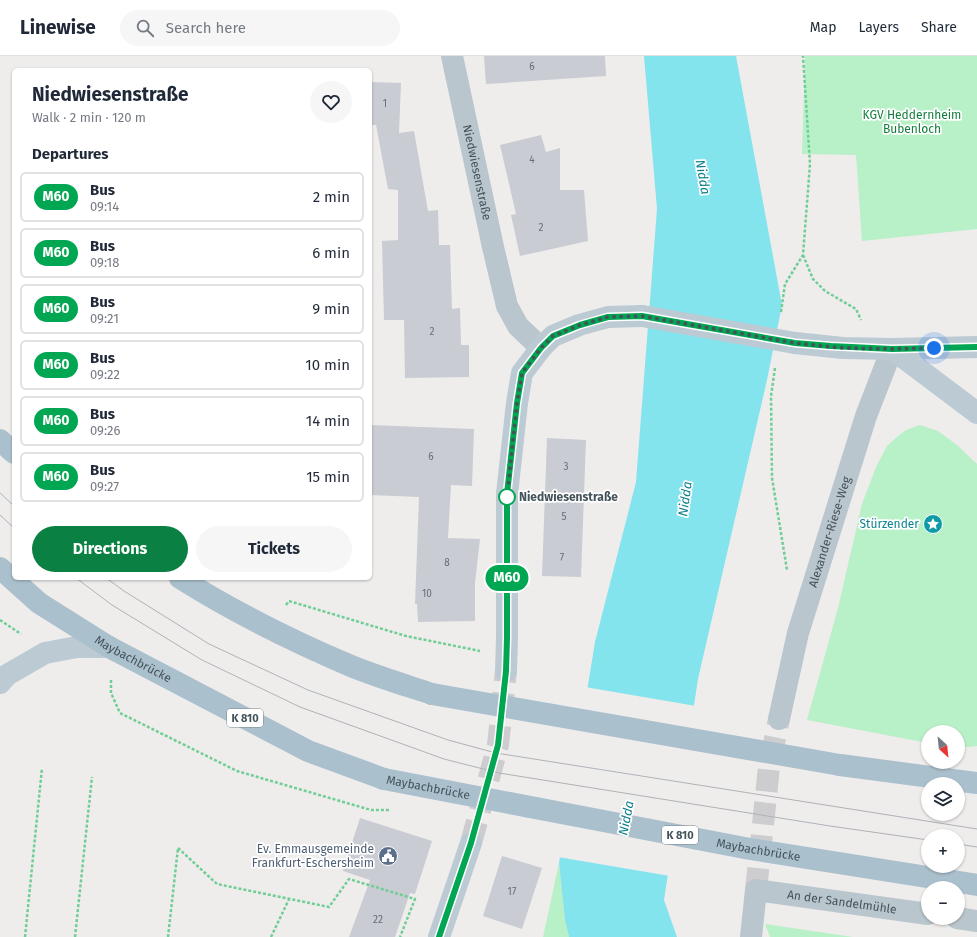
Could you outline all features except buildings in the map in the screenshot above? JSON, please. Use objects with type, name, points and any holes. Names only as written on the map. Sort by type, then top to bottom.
[{"type":"main road","points":[[0,440],[12,451]]},
{"type":"main road","name":"Maybachbrücke","points":[[0,568],[12,579]]},
{"type":"main road","name":"Maybachbrücke","points":[[13,580],[39,603],[110,647],[308,751],[384,779],[750,849],[977,885]]},
{"type":"main road","points":[[183,580],[215,600],[306,645],[353,666],[432,694],[840,765],[977,783]]},
{"type":"street","name":"Niedwiesenstraße","points":[[452,56],[507,306],[518,326],[541,348]]},
{"type":"street","points":[[506,671],[507,494],[514,423],[522,373],[541,348],[553,336],[580,325],[608,317],[642,316],[795,343],[843,348],[892,349],[977,347]]},
{"type":"street","points":[[892,349],[977,413]]},
{"type":"street","name":"Alexander-Riese-Weg","points":[[779,719],[798,633],[866,416],[892,349]]},
{"type":"street","points":[[0,683],[8,675],[45,653],[77,647],[110,647]]},
{"type":"street","points":[[439,937],[471,843]]},
{"type":"street","name":"An der Sandelmühle","points":[[751,937],[756,890],[921,913]]},
{"type":"street","points":[[965,919],[977,921]]},
{"type":"path","points":[[803,56],[807,120]]},
{"type":"path","points":[[803,255],[813,279],[825,291],[856,309],[862,322]]},
{"type":"path","points":[[289,601],[406,636],[480,652]]},
{"type":"path","points":[[0,620],[24,637]]},
{"type":"path","points":[[111,693],[120,713],[237,771],[371,810],[394,810]]},
{"type":"path","points":[[25,937],[42,768]]},
{"type":"path","points":[[75,937],[92,777]]},
{"type":"path","points":[[168,937],[178,848],[217,884],[329,907],[349,879],[415,899],[400,937]]},
{"type":"path","points":[[271,937],[289,899]]},
{"type":"green space","name":"KGV Heddernheim Bubenloch","points":[[805,56],[977,56],[977,229],[862,241],[856,155],[802,154]]},
{"type":"green space","points":[[920,425],[938,431],[957,445],[977,464],[977,746],[965,747],[965,725],[921,725],[921,742],[807,720],[838,608],[862,504],[876,467],[887,446],[906,430]]},
{"type":"green space","points":[[559,863],[565,920],[569,937],[543,937]]},
{"type":"green space","points":[[765,924],[853,937],[770,937]]},
{"type":"water","name":"Nidda","points":[[644,56],[736,56],[782,305],[767,380],[698,679],[664,900],[677,937],[569,937],[565,920],[559,863],[595,642],[636,482],[657,209]]},
{"type":"pier","points":[[585,687],[696,706],[670,876],[558,857]]},
{"type":"tunnel","points":[[471,843],[498,745],[506,671]]},
{"type":"tunnel","points":[[756,890],[769,767],[779,719]]},
{"type":"tram line","points":[[0,493],[12,504]]},
{"type":"tram line","points":[[0,515],[12,526]]},
{"type":"tram line","points":[[79,580],[112,605],[202,660],[300,707],[444,759],[499,773],[830,826],[921,839]]},
{"type":"tram line","points":[[109,580],[209,644],[308,690],[448,740],[496,753],[977,829]]},
{"type":"tram line","points":[[965,845],[977,847]]},
{"type":"bus line","name":"M60","points":[[439,937],[481,811],[498,745],[506,671],[507,494],[517,403],[522,373],[541,348],[553,336],[580,325],[608,317],[642,316],[795,343],[843,348],[892,349],[977,347]]},
{"type":"place","name":"Niedwiesenstraße","points":[[507,497]]},
{"type":"place","name":"Stürzender","points":[[933,524]]},
{"type":"place","name":"Ev. Emmausgemeinde Frankfurt-Eschersheim","points":[[388,856]]},
{"type":"route","points":[[507,497],[517,403],[522,373],[534,356],[553,336],[580,325],[608,317],[642,316],[795,343],[843,348],[934,348]]}]
